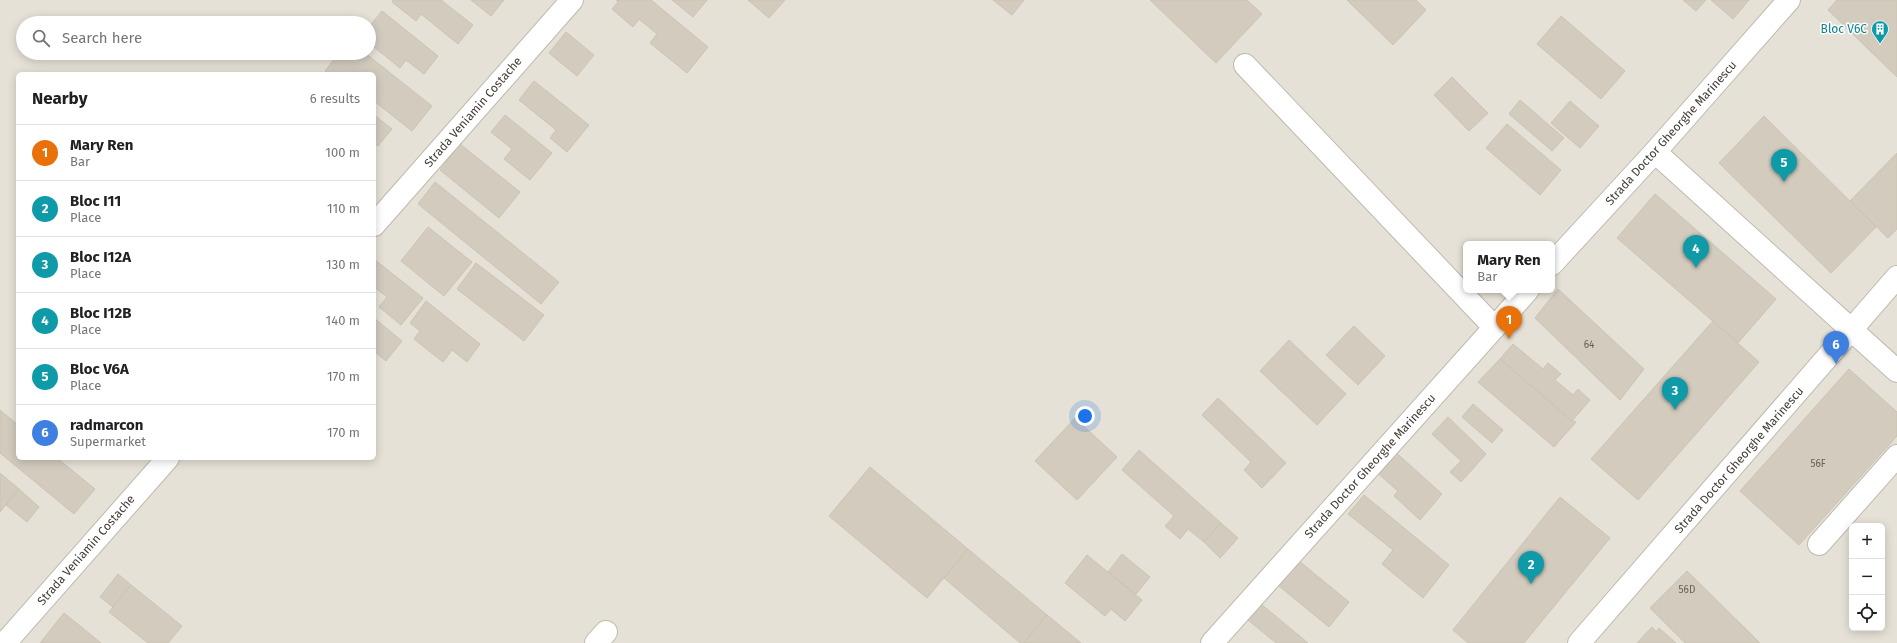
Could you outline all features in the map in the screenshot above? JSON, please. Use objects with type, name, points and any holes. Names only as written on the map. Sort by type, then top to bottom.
[{"type":"street","name":"Strada Veniamin Costache","points":[[376,223],[572,0]]},
{"type":"street","name":"Strada Doctor Gheorghe Marinescu","points":[[1555,261],[1655,152],[1789,0]]},
{"type":"street","points":[[1245,65],[1494,327]]},
{"type":"street","points":[[1655,152],[1897,371]]},
{"type":"street","name":"Strada Doctor Gheorghe Marinescu","points":[[1579,643],[1853,330],[1897,277]]},
{"type":"street","name":"Strada Doctor Gheorghe Marinescu","points":[[1212,643],[1525,293]]},
{"type":"street","points":[[1819,544],[1897,456]]},
{"type":"street","name":"Strada Veniamin Costache","points":[[5,643],[166,460]]},
{"type":"shaded area","points":[[0,0],[1897,0],[1897,643],[0,643]]},
{"type":"building","points":[[393,0],[441,0],[473,25],[458,44],[421,14],[416,21],[392,2]]},
{"type":"building","points":[[471,0],[504,0],[491,16]]},
{"type":"building","points":[[616,0],[651,0],[708,47],[687,73],[650,43],[657,34],[639,19],[633,27],[612,9],[618,2]]},
{"type":"building","points":[[672,0],[707,0],[693,17]]},
{"type":"building","points":[[748,0],[785,0],[769,18]]},
{"type":"building","points":[[993,0],[1024,0],[1012,15]]},
{"type":"building","points":[[1150,0],[1247,0],[1262,14],[1216,63]]},
{"type":"building","points":[[1347,0],[1416,0],[1426,10],[1393,45]]},
{"type":"building","points":[[1683,0],[1706,0],[1696,11]]},
{"type":"building","points":[[1711,0],[1749,0],[1733,19]]},
{"type":"building","name":"Bloc V6C","points":[[1837,0],[1897,0],[1897,77],[1828,10]]},
{"type":"building","points":[[382,11],[438,56],[424,74],[406,60],[400,68],[376,49],[376,18]]},
{"type":"building","points":[[1561,16],[1625,71],[1601,99],[1537,44]]},
{"type":"building","points":[[566,32],[594,55],[577,76],[549,53]]},
{"type":"building","points":[[334,60],[374,60],[432,106],[412,131],[376,103],[376,72],[325,71]]},
{"type":"building","points":[[1452,77],[1488,113],[1469,131],[1434,95]]},
{"type":"building","points":[[534,81],[589,125],[567,152],[550,138],[556,130],[519,100]]},
{"type":"building","points":[[1520,100],[1564,138],[1552,151],[1509,114]]},
{"type":"building","points":[[1570,101],[1599,126],[1580,148],[1551,123]]},
{"type":"building","points":[[505,115],[552,153],[530,180],[504,159],[512,149],[491,132]]},
{"type":"building","points":[[1764,116],[1876,227],[1831,273],[1719,163]]},
{"type":"building","points":[[376,117],[392,129],[378,146],[376,144]]},
{"type":"building","points":[[1507,124],[1561,170],[1540,195],[1486,148]]},
{"type":"building","points":[[460,144],[520,192],[499,218],[440,170]]},
{"type":"building","points":[[1897,153],[1897,229],[1888,238],[1850,201]]},
{"type":"building","points":[[435,182],[559,282],[541,304],[418,204]]},
{"type":"building","points":[[1655,194],[1776,299],[1738,343],[1617,238]]},
{"type":"building","points":[[428,227],[472,262],[444,296],[401,261]]},
{"type":"building","points":[[376,261],[423,298],[401,325],[379,307],[387,297],[376,289]]},
{"type":"building","points":[[476,263],[544,315],[524,341],[457,289]]},
{"type":"building","points":[[1558,289],[1644,369],[1620,400],[1535,318]]},
{"type":"building","points":[[426,301],[480,344],[467,362],[452,350],[443,362],[414,339],[420,331],[410,323]]},
{"type":"building","points":[[376,320],[402,341],[386,361],[376,353]]},
{"type":"building","points":[[1713,321],[1759,362],[1638,500],[1591,459]]},
{"type":"building","points":[[1354,326],[1385,356],[1358,385],[1326,355]]},
{"type":"building","points":[[1289,340],[1346,394],[1317,425],[1260,371]]},
{"type":"building","points":[[1513,344],[1543,369],[1548,363],[1561,374],[1555,380],[1573,395],[1578,389],[1590,400],[1572,421],[1500,359]]},
{"type":"building","points":[[1500,359],[1572,421],[1576,422],[1554,447],[1478,382]]},
{"type":"building","points":[[1849,369],[1897,412],[1897,436],[1799,545],[1740,491]]},
{"type":"building","points":[[1218,398],[1286,463],[1262,488],[1244,470],[1251,462],[1202,415]]},
{"type":"building","points":[[1473,404],[1503,430],[1492,443],[1462,417]]},
{"type":"building","points":[[0,410],[16,423],[16,460],[59,460],[95,489],[74,514],[0,453]]},
{"type":"building","points":[[1448,417],[1486,454],[1461,482],[1450,472],[1461,461],[1432,434]]},
{"type":"building","points":[[1075,418],[1117,457],[1077,500],[1035,461]]},
{"type":"building","points":[[1392,449],[1442,494],[1420,520],[1394,496],[1398,491],[1374,470]]},
{"type":"building","points":[[1139,450],[1221,523],[1204,542],[1188,529],[1180,539],[1165,526],[1174,516],[1122,470]]},
{"type":"building","points":[[870,467],[968,549],[927,598],[829,516]]},
{"type":"building","points":[[0,473],[19,489],[0,512]]},
{"type":"building","points":[[19,489],[39,507],[27,522],[6,505]]},
{"type":"building","points":[[1364,495],[1449,565],[1423,598],[1382,564],[1393,550],[1348,514]]},
{"type":"building","points":[[1560,497],[1610,538],[1524,643],[1468,643],[1453,630]]},
{"type":"building","points":[[1221,523],[1238,538],[1220,558],[1204,542]]},
{"type":"building","points":[[968,549],[1047,615],[1024,643],[1020,643],[944,578]]},
{"type":"building","points":[[1122,554],[1150,577],[1136,594],[1108,572]]},
{"type":"building","points":[[1087,555],[1142,600],[1125,621],[1111,609],[1105,616],[1065,583]]},
{"type":"building","points":[[1299,561],[1349,602],[1329,627],[1279,586]]},
{"type":"building","points":[[1687,571],[1760,643],[1685,643],[1650,608]]},
{"type":"building","points":[[118,574],[131,585],[113,607],[100,597]]},
{"type":"building","points":[[131,585],[182,626],[168,643],[148,643],[109,612]]},
{"type":"building","points":[[1261,604],[1308,643],[1276,643],[1248,620]]},
{"type":"building","points":[[64,613],[101,643],[40,643]]},
{"type":"building","points":[[1047,615],[1081,643],[1024,643]]},
{"type":"building","points":[[1652,627],[1656,632],[1659,628],[1676,643],[1637,643]]},
{"type":"place","name":"Bloc V6C","points":[[1880,44]]},
{"type":"place","name":"Bloc V6A","points":[[1784,182]]},
{"type":"place","name":"Bloc I12B","points":[[1696,268]]},
{"type":"place","name":"Mary Ren","points":[[1509,339]]},
{"type":"place","name":"radmarcon","points":[[1836,364]]},
{"type":"place","name":"Bloc I12A","points":[[1675,410]]},
{"type":"place","name":"Bloc I11","points":[[1531,584]]}]
